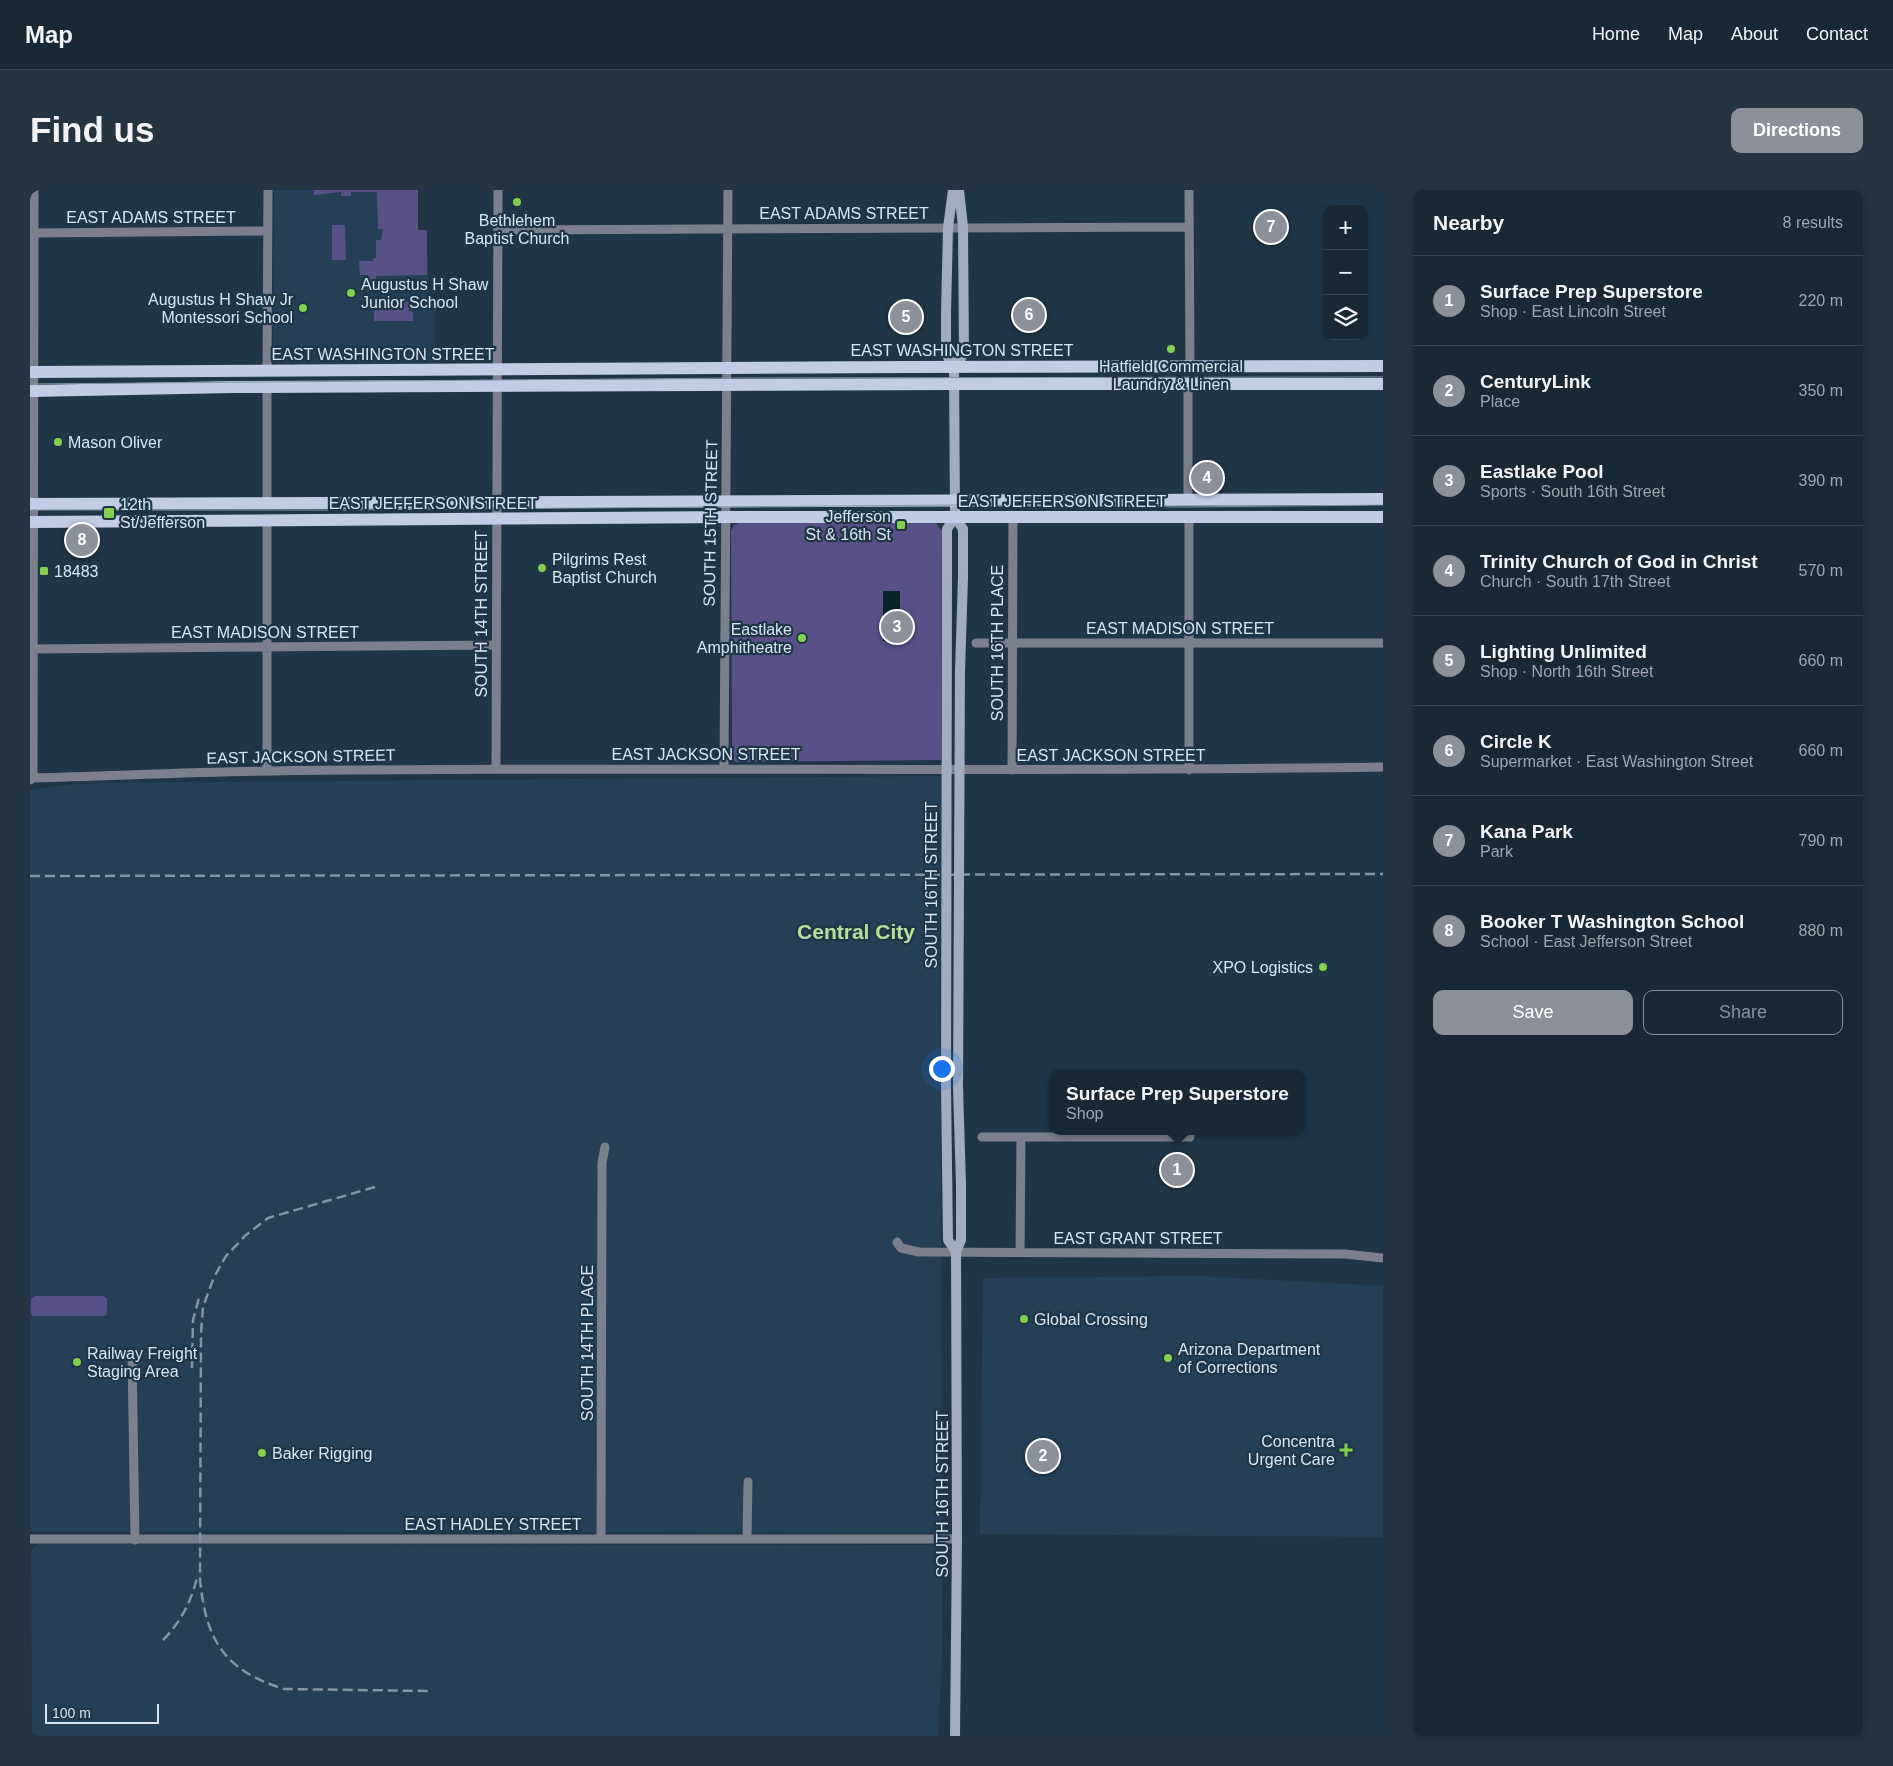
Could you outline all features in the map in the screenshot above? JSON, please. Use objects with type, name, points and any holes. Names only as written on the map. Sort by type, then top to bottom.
[{"type":"main road","points":[[953,190],[948,228],[946,354],[954,366],[964,354],[963,227],[959,190]]},
{"type":"main road","name":"EAST WASHINGTON STREET","points":[[32,372],[954,366],[1383,366]]},
{"type":"main road","name":"SOUTH 16TH STREET","points":[[954,366],[955,517],[962,529],[958,1087],[962,1184],[961,1240],[956,1252],[957,1538],[954,1736]]},
{"type":"main road","points":[[1073,366],[1152,384]]},
{"type":"main road","name":"EAST WASHINGTON STREET","points":[[632,369],[706,385]]},
{"type":"main road","name":"EAST WASHINGTON STREET","points":[[135,370],[233,387]]},
{"type":"main road","name":"EAST WASHINGTON STREET","points":[[32,390],[233,387],[1383,384]]},
{"type":"main road","name":"EAST JEFFERSON STREET","points":[[31,504],[1188,498],[1383,499]]},
{"type":"main road","name":"EAST JEFFERSON STREET","points":[[1223,499],[1319,516]]},
{"type":"main road","name":"EAST JEFFERSON STREET","points":[[746,501],[835,517]]},
{"type":"main road","points":[[305,503],[386,520]]},
{"type":"main road","name":"EAST JEFFERSON STREET","points":[[31,522],[725,517],[1383,516]]},
{"type":"main road","name":"SOUTH 16TH STREET","points":[[955,517],[947,529],[946,1087],[948,1240],[956,1252]]},
{"type":"street","points":[[32,779],[31,504],[34,190]]},
{"type":"street","points":[[267,371],[268,190]]},
{"type":"street","name":"SOUTH 14TH STREET","points":[[496,769],[498,190]]},
{"type":"street","name":"SOUTH 15TH STREET","points":[[724,769],[728,190]]},
{"type":"street","points":[[1189,190],[1190,366]]},
{"type":"street","name":"EAST ADAMS STREET","points":[[498,230],[1190,227]]},
{"type":"street","name":"EAST ADAMS STREET","points":[[34,233],[268,231]]},
{"type":"street","points":[[1188,384],[1188,498]]},
{"type":"street","points":[[267,388],[267,503]]},
{"type":"street","name":"SOUTH 16TH PLACE","points":[[1012,770],[1013,517]]},
{"type":"street","points":[[1189,517],[1189,770]]},
{"type":"street","points":[[267,520],[267,771]]},
{"type":"street","name":"EAST MADISON STREET","points":[[976,643],[1383,643]]},
{"type":"street","name":"EAST MADISON STREET","points":[[33,648],[496,645]]},
{"type":"street","name":"EAST JACKSON STREET","points":[[32,779],[267,771],[496,769],[1189,770],[1383,767]]},
{"type":"street","points":[[982,1137],[1190,1137]]},
{"type":"street","points":[[1020,1252],[1021,1137]]},
{"type":"street","name":"SOUTH 14TH PLACE","points":[[601,1538],[602,1163],[605,1147]]},
{"type":"street","name":"EAST GRANT STREET","points":[[897,1242],[902,1248],[911,1252],[1346,1254],[1383,1258]]},
{"type":"street","points":[[132,1356],[135,1540]]},
{"type":"street","points":[[747,1538],[748,1482]]},
{"type":"street","name":"EAST HADLEY STREET","points":[[30,1539],[957,1538]]},
{"type":"shaded area","name":"Augustus H Shaw Junior School","points":[[274,190],[418,190],[418,230],[427,230],[429,310],[435,310],[436,363],[278,364],[274,362]]},
{"type":"shaded area","points":[[314,190],[418,190],[418,230],[427,230],[427,275],[376,276],[375,285],[368,285],[368,275],[360,275],[359,261],[373,261],[373,258],[376,258],[376,240],[381,240],[383,229],[378,229],[377,192],[351,192],[351,196],[341,196],[341,192],[314,195]]},
{"type":"shaded area","points":[[332,225],[345,225],[346,260],[332,260]]},
{"type":"shaded area","points":[[389,302],[409,302],[409,311],[413,312],[413,321],[374,321],[374,308],[386,310],[389,307]]},
{"type":"shaded area","points":[[739,523],[936,523],[942,531],[941,760],[736,762],[732,759],[731,531],[734,525]]},
{"type":"shaded area","points":[[883,591],[900,591],[900,629],[883,629]]},
{"type":"shaded area","points":[[883,631],[899,631],[900,640],[883,641]]},
{"type":"shaded area","points":[[941,776],[942,1525],[940,1529],[931,1533],[30,1531],[30,791],[63,785],[102,783]]},
{"type":"shaded area","points":[[1201,1276],[1383,1286],[1383,1537],[980,1534],[983,1278]]},
{"type":"shaded area","points":[[35,1296],[103,1296],[107,1299],[107,1314],[105,1316],[33,1316],[31,1314],[31,1299]]},
{"type":"shaded area","points":[[40,1544],[933,1545],[937,1546],[942,1553],[942,1663],[938,1736],[32,1736],[31,1552],[35,1546]]},
{"type":"tram line","points":[[30,384],[739,378],[1383,377]]},
{"type":"tram line","points":[[30,510],[338,510],[955,505],[1187,507],[1383,505]]},
{"type":"railway","points":[[30,876],[1383,874]]},
{"type":"railway","points":[[375,1187],[268,1218],[246,1235],[226,1256],[214,1277],[203,1307],[201,1333],[200,1579],[207,1620],[213,1636],[222,1650],[246,1673],[284,1689],[429,1691]]},
{"type":"railway","points":[[192,1368],[193,1320],[199,1298]]},
{"type":"railway","points":[[163,1640],[175,1627],[184,1612],[197,1578]]},
{"type":"place","name":"Bethlehem Baptist Church","points":[[517,202]]},
{"type":"place","name":"Kana Park","points":[[1271,227]]},
{"type":"place","name":"Augustus H Shaw Junior School","points":[[351,293]]},
{"type":"place","name":"Augustus H Shaw Jr Montessori School","points":[[303,308]]},
{"type":"place","name":"Circle K","points":[[1029,315]]},
{"type":"place","name":"Lighting Unlimited","points":[[906,317]]},
{"type":"place","name":"Hatfield Commercial Laundry & Linen","points":[[1171,349]]},
{"type":"place","name":"Mason Oliver","points":[[58,442]]},
{"type":"place","name":"Trinity Church of God in Christ","points":[[1207,478]]},
{"type":"place","name":"12th St/Jefferson","points":[[109,513]]},
{"type":"place","name":"Jefferson St & 16th St","points":[[901,525]]},
{"type":"place","name":"Booker T Washington School","points":[[82,540]]},
{"type":"place","name":"Pilgrims Rest Baptist Church","points":[[542,568]]},
{"type":"place","name":"18483","points":[[44,571]]},
{"type":"place","name":"Eastlake Pool","points":[[897,627]]},
{"type":"place","name":"Eastlake Amphitheatre","points":[[802,638]]},
{"type":"place","name":"XPO Logistics","points":[[1323,967]]},
{"type":"place","name":"Surface Prep Superstore","points":[[1177,1170]]},
{"type":"place","name":"Global Crossing","points":[[1024,1319]]},
{"type":"place","name":"Arizona Department of Corrections","points":[[1168,1358]]},
{"type":"place","name":"Railway Freight Staging Area","points":[[77,1362]]},
{"type":"place","name":"Concentra Urgent Care","points":[[1346,1450]]},
{"type":"place","name":"Baker Rigging","points":[[262,1453]]},
{"type":"place","name":"CenturyLink","points":[[1043,1456]]},
{"type":"district","name":"Central City","points":[[856,932]]}]
